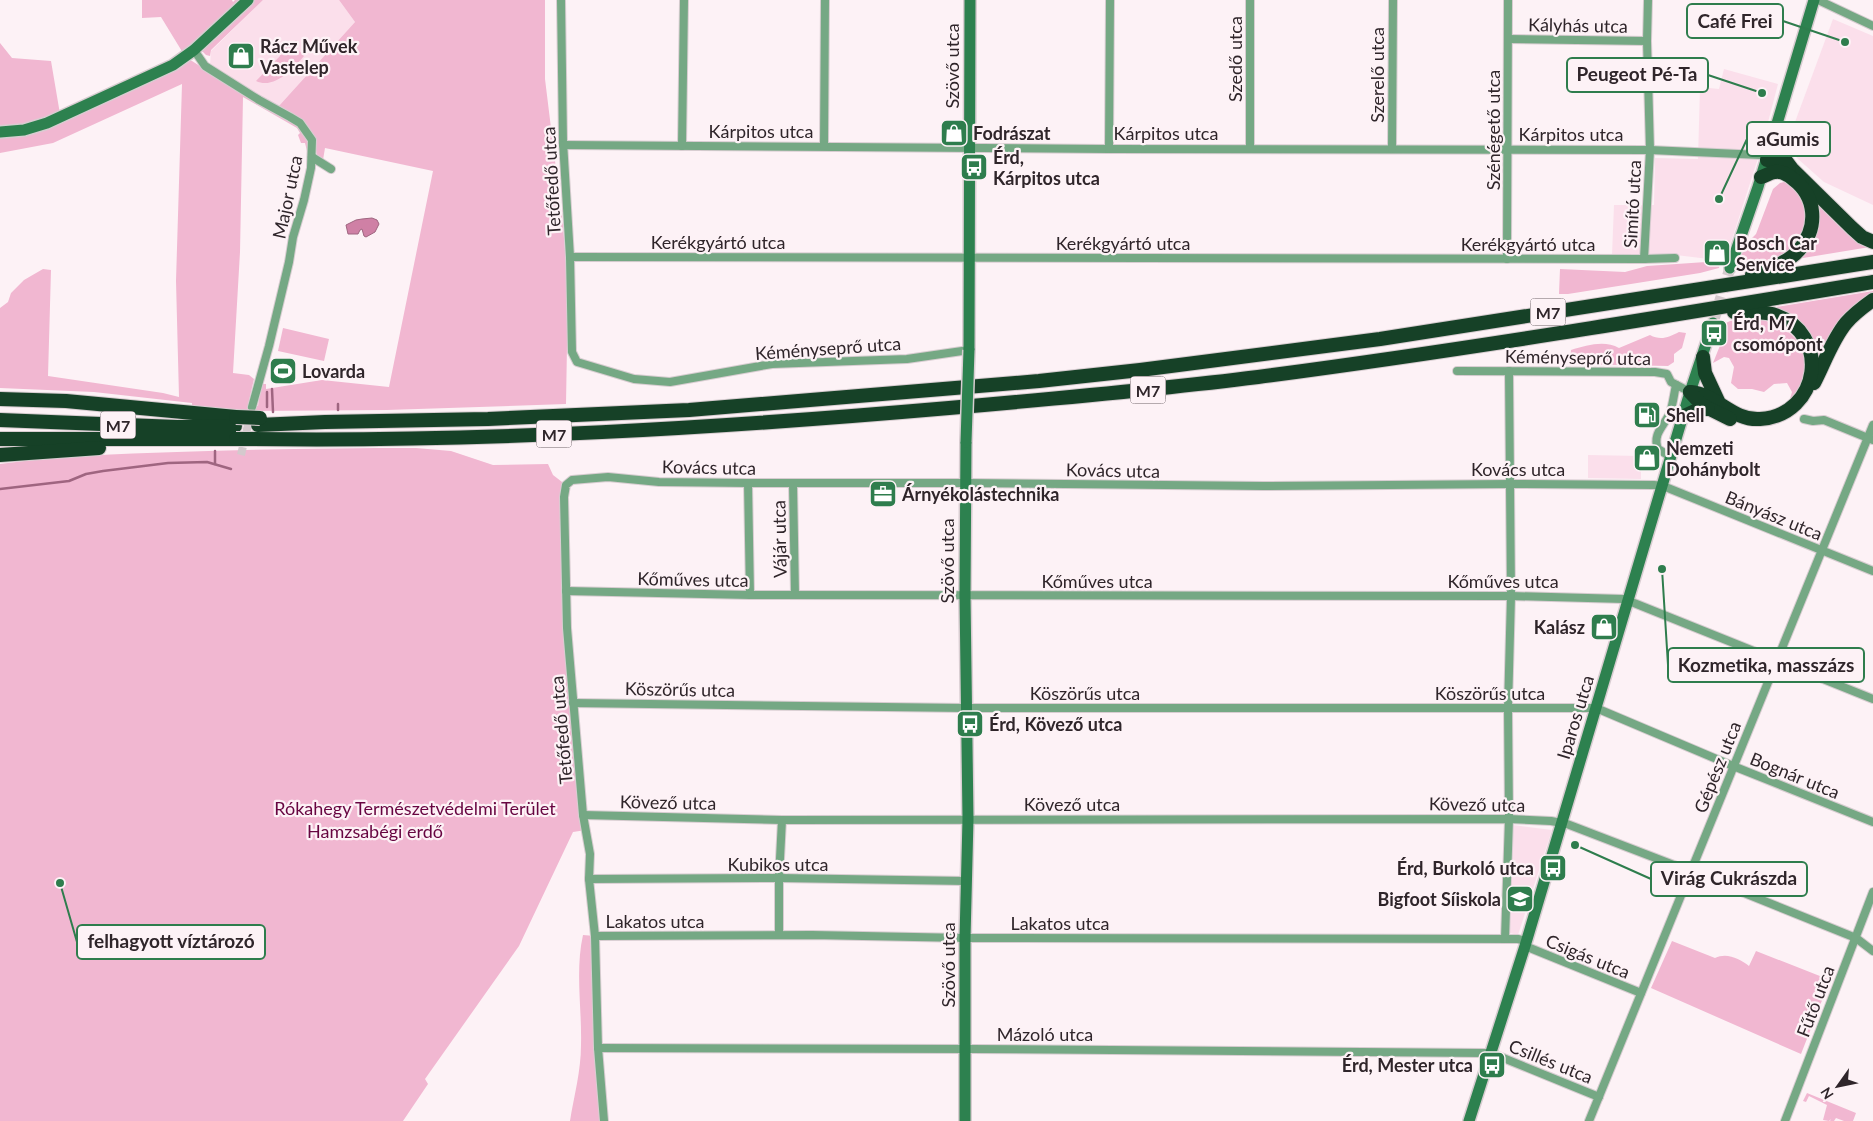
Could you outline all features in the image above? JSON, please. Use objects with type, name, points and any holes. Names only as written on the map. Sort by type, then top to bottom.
[{"type":"highway","points":[[1774,134],[1787,171],[1862,237],[1873,242]]},
{"type":"highway","points":[[1716,287],[1770,269],[1790,257],[1805,242],[1810,230],[1813,216],[1812,204],[1806,192],[1778,161],[1767,160]]},
{"type":"highway","points":[[1761,177],[1775,172],[1787,171]]},
{"type":"highway","name":"M7","points":[[0,420],[177,427],[236,427],[256,422],[488,419],[688,410],[1039,381],[1380,339],[1873,262]]},
{"type":"highway","name":"M7","points":[[256,422],[377,440],[680,428],[1095,396],[1335,366],[1873,282]]},
{"type":"highway","points":[[1690,392],[1706,395],[1714,406],[1741,424],[1752,426],[1773,424],[1793,413],[1803,404],[1836,337],[1856,313],[1873,300]]},
{"type":"highway","points":[[1683,313],[1748,312],[1772,314],[1794,326],[1808,343],[1813,362],[1809,382],[1798,401],[1786,412],[1774,417],[1754,419],[1738,416],[1714,406],[1699,409],[1684,416]]},
{"type":"highway","points":[[1702,356],[1714,406]]},
{"type":"highway","points":[[0,399],[75,402],[236,427],[256,422]]},
{"type":"highway","name":"M7","points":[[0,440],[222,439],[236,427]]},
{"type":"highway","points":[[0,456],[68,450],[186,446],[222,439]]},
{"type":"street","points":[[0,132],[29,129],[64,116],[161,71],[194,50],[248,0]]},
{"type":"street","name":"Tetőfedő utca","points":[[561,0],[563,145],[570,257],[572,352],[575,359]]},
{"type":"street","points":[[682,146],[684,0]]},
{"type":"street","points":[[824,146],[825,0]]},
{"type":"street","name":"Szövő utca","points":[[965,1121],[965,938],[968,819],[964,596],[969,350],[970,0]]},
{"type":"street","points":[[1109,148],[1110,0]]},
{"type":"street","name":"Szedő utca","points":[[1250,0],[1250,148]]},
{"type":"street","name":"Szerelő utca","points":[[1392,149],[1393,0]]},
{"type":"street","name":"Szénégető utca","points":[[1507,259],[1508,0]]},
{"type":"street","name":"Simító utca","points":[[1644,260],[1650,150],[1647,41],[1648,0]]},
{"type":"street","points":[[1730,268],[1767,160],[1814,0]]},
{"type":"street","points":[[1818,0],[1873,26]]},
{"type":"street","name":"Kályhás utca","points":[[1508,40],[1647,41]]},
{"type":"street","name":"Major utca","points":[[194,50],[204,66],[300,124],[312,140],[312,158],[304,200],[293,237],[269,346],[256,422]]},
{"type":"street","name":"Kárpitos utca","points":[[563,145],[1650,150],[1760,155],[1767,160]]},
{"type":"street","points":[[312,158],[331,169]]},
{"type":"street","name":"Kerékgyártó utca","points":[[570,257],[1644,260],[1675,258]]},
{"type":"street","name":"Iparos utca","points":[[1469,1121],[1492,1053],[1690,392],[1713,323]]},
{"type":"street","name":"Kéményseprő utca","points":[[575,359],[580,364],[634,379],[670,382],[772,364],[906,358],[969,350]]},
{"type":"street","name":"Kéményseprő utca","points":[[1457,371],[1655,372],[1667,374],[1671,382],[1690,392]]},
{"type":"street","points":[[1505,939],[1509,819],[1508,708],[1511,596],[1509,371]]},
{"type":"street","points":[[1671,457],[1658,449],[1656,441],[1658,432],[1670,413],[1676,385]]},
{"type":"street","points":[[1804,419],[1813,421],[1824,420],[1870,439]]},
{"type":"street","name":"Gépész utca","points":[[1589,1121],[1692,872],[1821,550],[1870,439],[1873,425]]},
{"type":"street","name":"Kovács utca","points":[[566,485],[577,478],[608,477],[659,482],[748,483],[1663,486]]},
{"type":"street","points":[[748,483],[750,595]]},
{"type":"street","name":"Vájár utca","points":[[793,483],[795,595]]},
{"type":"street","name":"Tetőfedő utca","points":[[566,485],[564,497],[566,592],[573,703],[584,815],[590,854],[589,878],[595,936],[598,1048],[604,1121]]},
{"type":"street","name":"Bányász utca","points":[[1663,486],[1873,571]]},
{"type":"street","name":"Kőműves utca","points":[[566,592],[750,595],[1511,596],[1620,598],[1873,699]]},
{"type":"street","name":"Köszörűs utca","points":[[573,703],[965,708],[1596,708]]},
{"type":"street","name":"Bognár utca","points":[[1596,708],[1873,822]]},
{"type":"street","name":"Kövező utca","points":[[584,815],[782,820],[1509,819],[1561,823],[1692,872],[1856,938],[1873,951]]},
{"type":"street","points":[[779,935],[782,820]]},
{"type":"street","name":"Kubikos utca","points":[[589,878],[779,878],[966,881]]},
{"type":"street","name":"Fűtő utca","points":[[1784,1121],[1873,892]]},
{"type":"street","name":"Lakatos utca","points":[[595,936],[1277,937],[1505,939],[1525,944]]},
{"type":"street","name":"Csigás utca","points":[[1525,944],[1641,993]]},
{"type":"street","name":"Mázoló utca","points":[[598,1048],[1492,1053]]},
{"type":"street","name":"Csillés utca","points":[[1492,1053],[1599,1097]]},
{"type":"shaded area","points":[[263,0],[339,0],[355,22],[278,107],[210,65],[211,51]]},
{"type":"shaded area","points":[[1833,19],[1873,36],[1873,205],[1824,182],[1797,158],[1788,141]]},
{"type":"shaded area","points":[[1724,69],[1778,84],[1761,149],[1725,261],[1676,255],[1612,255],[1614,205],[1654,205],[1655,158],[1698,159],[1700,87],[1719,89]]},
{"type":"shaded area","points":[[372,218],[377,220],[379,224],[375,232],[366,237],[362,229],[358,234],[348,234],[346,225],[356,220]]},
{"type":"shaded area","points":[[1588,455],[1641,456],[1641,479],[1588,478]]},
{"type":"shaded area","name":"Bigfoot Síiskola","points":[[1513,825],[1552,830],[1518,935],[1510,933]]},
{"type":"green space","points":[[142,0],[232,0],[233,2],[235,0],[243,0],[183,53],[161,17],[142,18]]},
{"type":"green space","points":[[254,0],[263,0],[211,50],[210,56],[206,55],[202,51],[207,45]]},
{"type":"green space","points":[[339,0],[545,0],[545,79],[563,226],[568,287],[566,404],[387,410],[244,411],[192,407],[192,403],[94,392],[0,388],[0,308],[8,302],[11,293],[24,280],[43,269],[51,270],[48,376],[179,397],[176,281],[182,84],[53,143],[0,153],[0,135],[26,133],[56,124],[186,61],[192,61],[258,103],[296,123],[307,135],[309,142],[308,155],[305,143],[301,143],[298,135],[300,133],[297,128],[243,97],[240,252],[233,373],[249,375],[254,379],[248,405],[258,406],[261,384],[266,384],[266,389],[322,380],[389,387],[433,171],[325,148],[323,160],[321,161],[316,153],[314,138],[308,128],[278,107],[355,22]]},
{"type":"green space","points":[[296,40],[299,43],[296,47],[304,56],[295,66],[283,76],[270,83],[256,81],[280,56],[279,51],[289,41],[292,44]]},
{"type":"green space","points":[[0,43],[12,58],[51,61],[60,114],[24,125],[0,128]]},
{"type":"green space","points":[[1784,182],[1794,184],[1806,206],[1805,233],[1788,254],[1764,264],[1737,268],[1745,245],[1756,234],[1773,189]]},
{"type":"green space","points":[[1817,201],[1870,247],[1797,259]]},
{"type":"green space","points":[[1706,262],[1720,264],[1719,268],[1700,273],[1559,294],[1560,269],[1625,272],[1647,266]]},
{"type":"green space","points":[[1873,291],[1873,295],[1819,361],[1813,342],[1803,329],[1774,309],[1776,307]]},
{"type":"green space","points":[[1750,318],[1767,321],[1781,327],[1793,336],[1801,347],[1805,359],[1805,373],[1800,387],[1789,402],[1792,392],[1787,383],[1774,384],[1764,392],[1752,389],[1738,389],[1731,383],[1734,367],[1729,358],[1724,357],[1713,363],[1721,343],[1720,330],[1722,325],[1730,321]]},
{"type":"green space","points":[[283,328],[329,339],[324,361],[278,351]]},
{"type":"green space","points":[[1679,332],[1686,333],[1682,348],[1674,354],[1674,362],[1668,366],[1570,364],[1571,350],[1577,348],[1608,344],[1619,348],[1650,335],[1661,338]]},
{"type":"green space","name":"Rókahegy Természetvédelmi Terület","points":[[416,448],[451,451],[493,465],[548,464],[553,475],[566,485],[566,591],[586,830],[573,832],[519,946],[425,1079],[428,1084],[403,1121],[0,1121],[0,464],[66,457],[133,454],[267,449]]},
{"type":"green space","points":[[583,935],[595,936],[604,1121],[570,1121],[581,1055],[579,962]]},
{"type":"green space","points":[[1672,941],[1715,958],[1720,956],[1733,957],[1749,966],[1756,951],[1830,980],[1801,1054],[1651,988]]},
{"type":"green space","points":[[1807,1093],[1856,1113],[1853,1121],[1844,1121],[1836,1118],[1834,1121],[1830,1121],[1831,1119],[1829,1121],[1823,1120],[1827,1105],[1809,1096],[1806,1102],[1803,1101]]},
{"type":"waterway","points":[[272,389],[273,412]]},
{"type":"waterway","points":[[267,392],[267,407]]},
{"type":"waterway","points":[[338,404],[338,410]]},
{"type":"waterway","points":[[215,451],[215,464]]},
{"type":"waterway","points":[[0,489],[69,481],[86,474],[168,463],[207,462],[231,469]]},
{"type":"tunnel","points":[[1713,323],[1730,268]]},
{"type":"tunnel","points":[[241,455],[250,416]]},
{"type":"place","name":"Café Frei","points":[[1845,42]]},
{"type":"place","name":"Rácz Művek Vastelep","points":[[241,56]]},
{"type":"place","name":"Peugeot Pé-Ta","points":[[1762,93]]},
{"type":"place","name":"Fodrászat","points":[[954,133]]},
{"type":"place","name":"Érd, Kárpitos utca","points":[[974,167]]},
{"type":"place","name":"aGumis","points":[[1719,199]]},
{"type":"place","name":"Bosch Car Service","points":[[1717,253]]},
{"type":"place","name":"Érd, M7 csomópont","points":[[1714,333]]},
{"type":"place","name":"Lovarda","points":[[283,371]]},
{"type":"place","name":"Shell","points":[[1647,415]]},
{"type":"place","name":"Nemzeti Dohánybolt","points":[[1647,458]]},
{"type":"place","name":"Árnyékolástechnika","points":[[883,494]]},
{"type":"place","name":"Kozmetika, masszázs","points":[[1662,569]]},
{"type":"place","name":"Kalász","points":[[1604,627]]},
{"type":"place","name":"Érd, Kövező utca","points":[[970,724]]},
{"type":"place","name":"Virág Cukrászda","points":[[1575,845]]},
{"type":"place","name":"Érd, Burkoló utca","points":[[1553,868]]},
{"type":"place","name":"felhagyott víztározó","points":[[60,883]]},
{"type":"place","name":"Bigfoot Síiskola","points":[[1520,899]]},
{"type":"place","name":"Érd, Mester utca","points":[[1492,1065]]},
{"type":"park label","name":"Hamzsabégi erdő","points":[[375,831]]}]
